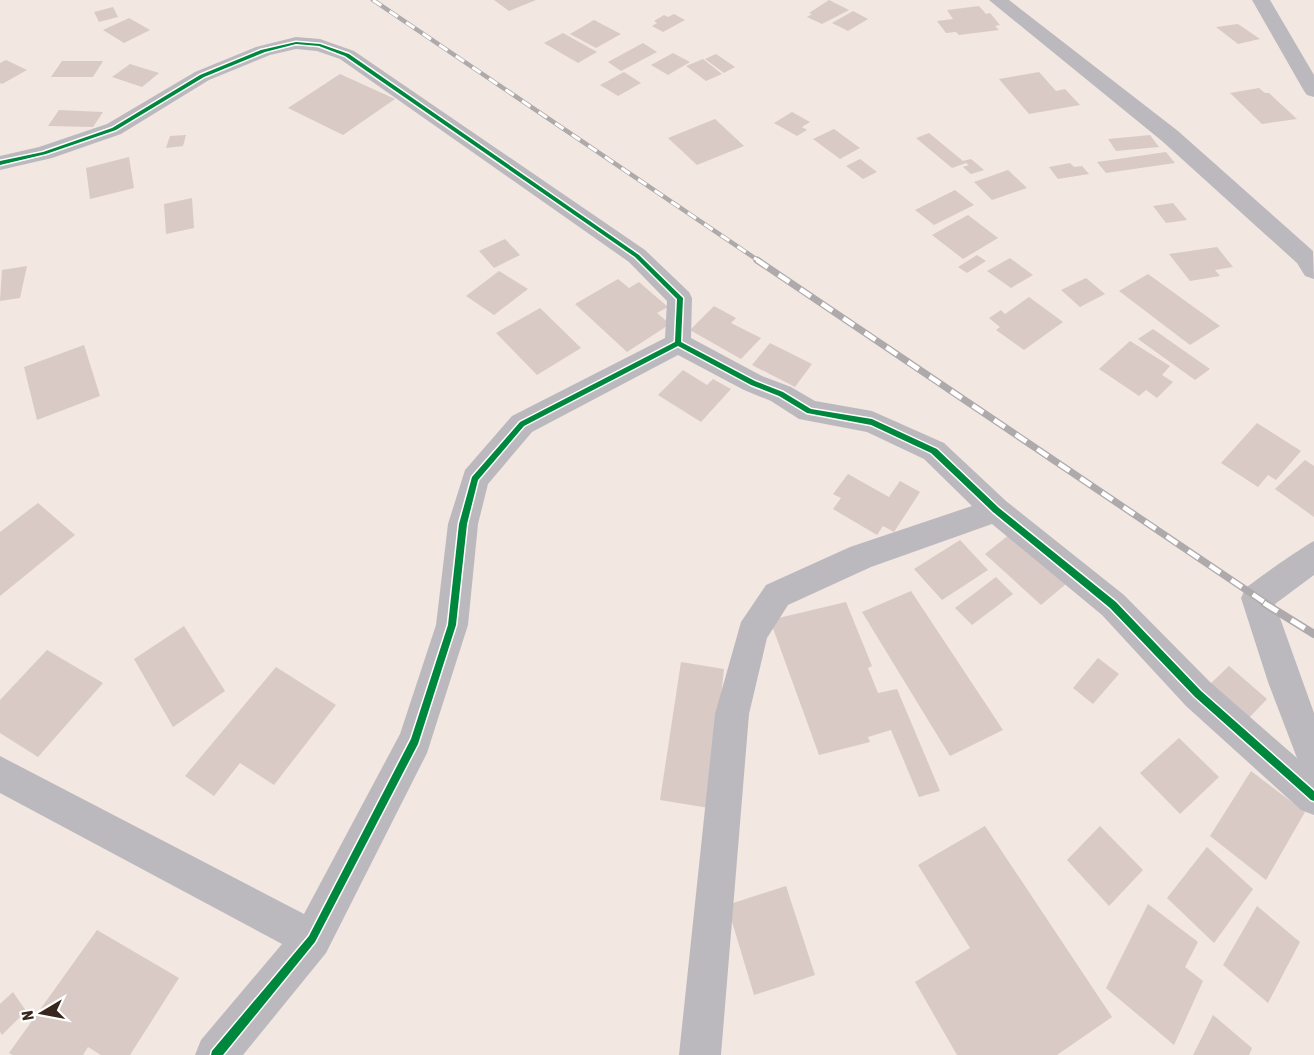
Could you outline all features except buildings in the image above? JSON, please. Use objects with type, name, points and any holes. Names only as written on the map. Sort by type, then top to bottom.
[{"type":"street","points":[[998,0],[1170,136],[1311,262]]},
{"type":"street","points":[[1261,0],[1314,91]]},
{"type":"street","points":[[0,163],[44,153],[114,129],[202,76],[262,51],[296,43],[320,45],[347,55],[637,256],[680,298],[678,343]]},
{"type":"street","points":[[678,343],[809,411],[872,422],[934,451],[996,510],[1113,605],[1198,694],[1314,797]]},
{"type":"street","points":[[216,1055],[312,939],[415,741],[452,625],[463,524],[475,479],[522,424],[678,343]]},
{"type":"street","points":[[700,1055],[732,714],[752,633],[777,595],[861,557],[996,510]]},
{"type":"street","points":[[1314,555],[1294,573],[1257,598],[1285,682],[1314,757]]},
{"type":"street","points":[[0,774],[312,939]]},
{"type":"railway","points":[[373,0],[759,261]]},
{"type":"railway","points":[[757,260],[1267,604]]},
{"type":"railway","points":[[1264,603],[1314,634]]},
{"type":"cycle path","points":[[0,163],[44,153],[114,129],[202,76],[263,51],[296,43],[320,45],[347,55],[637,256],[680,298],[678,343]]},
{"type":"cycle path","points":[[216,1055],[312,939],[415,741],[452,625],[463,524],[475,479],[522,424],[678,343],[753,383],[781,394],[809,411],[872,422],[934,451],[996,510],[1113,605],[1198,694],[1314,797]]}]
